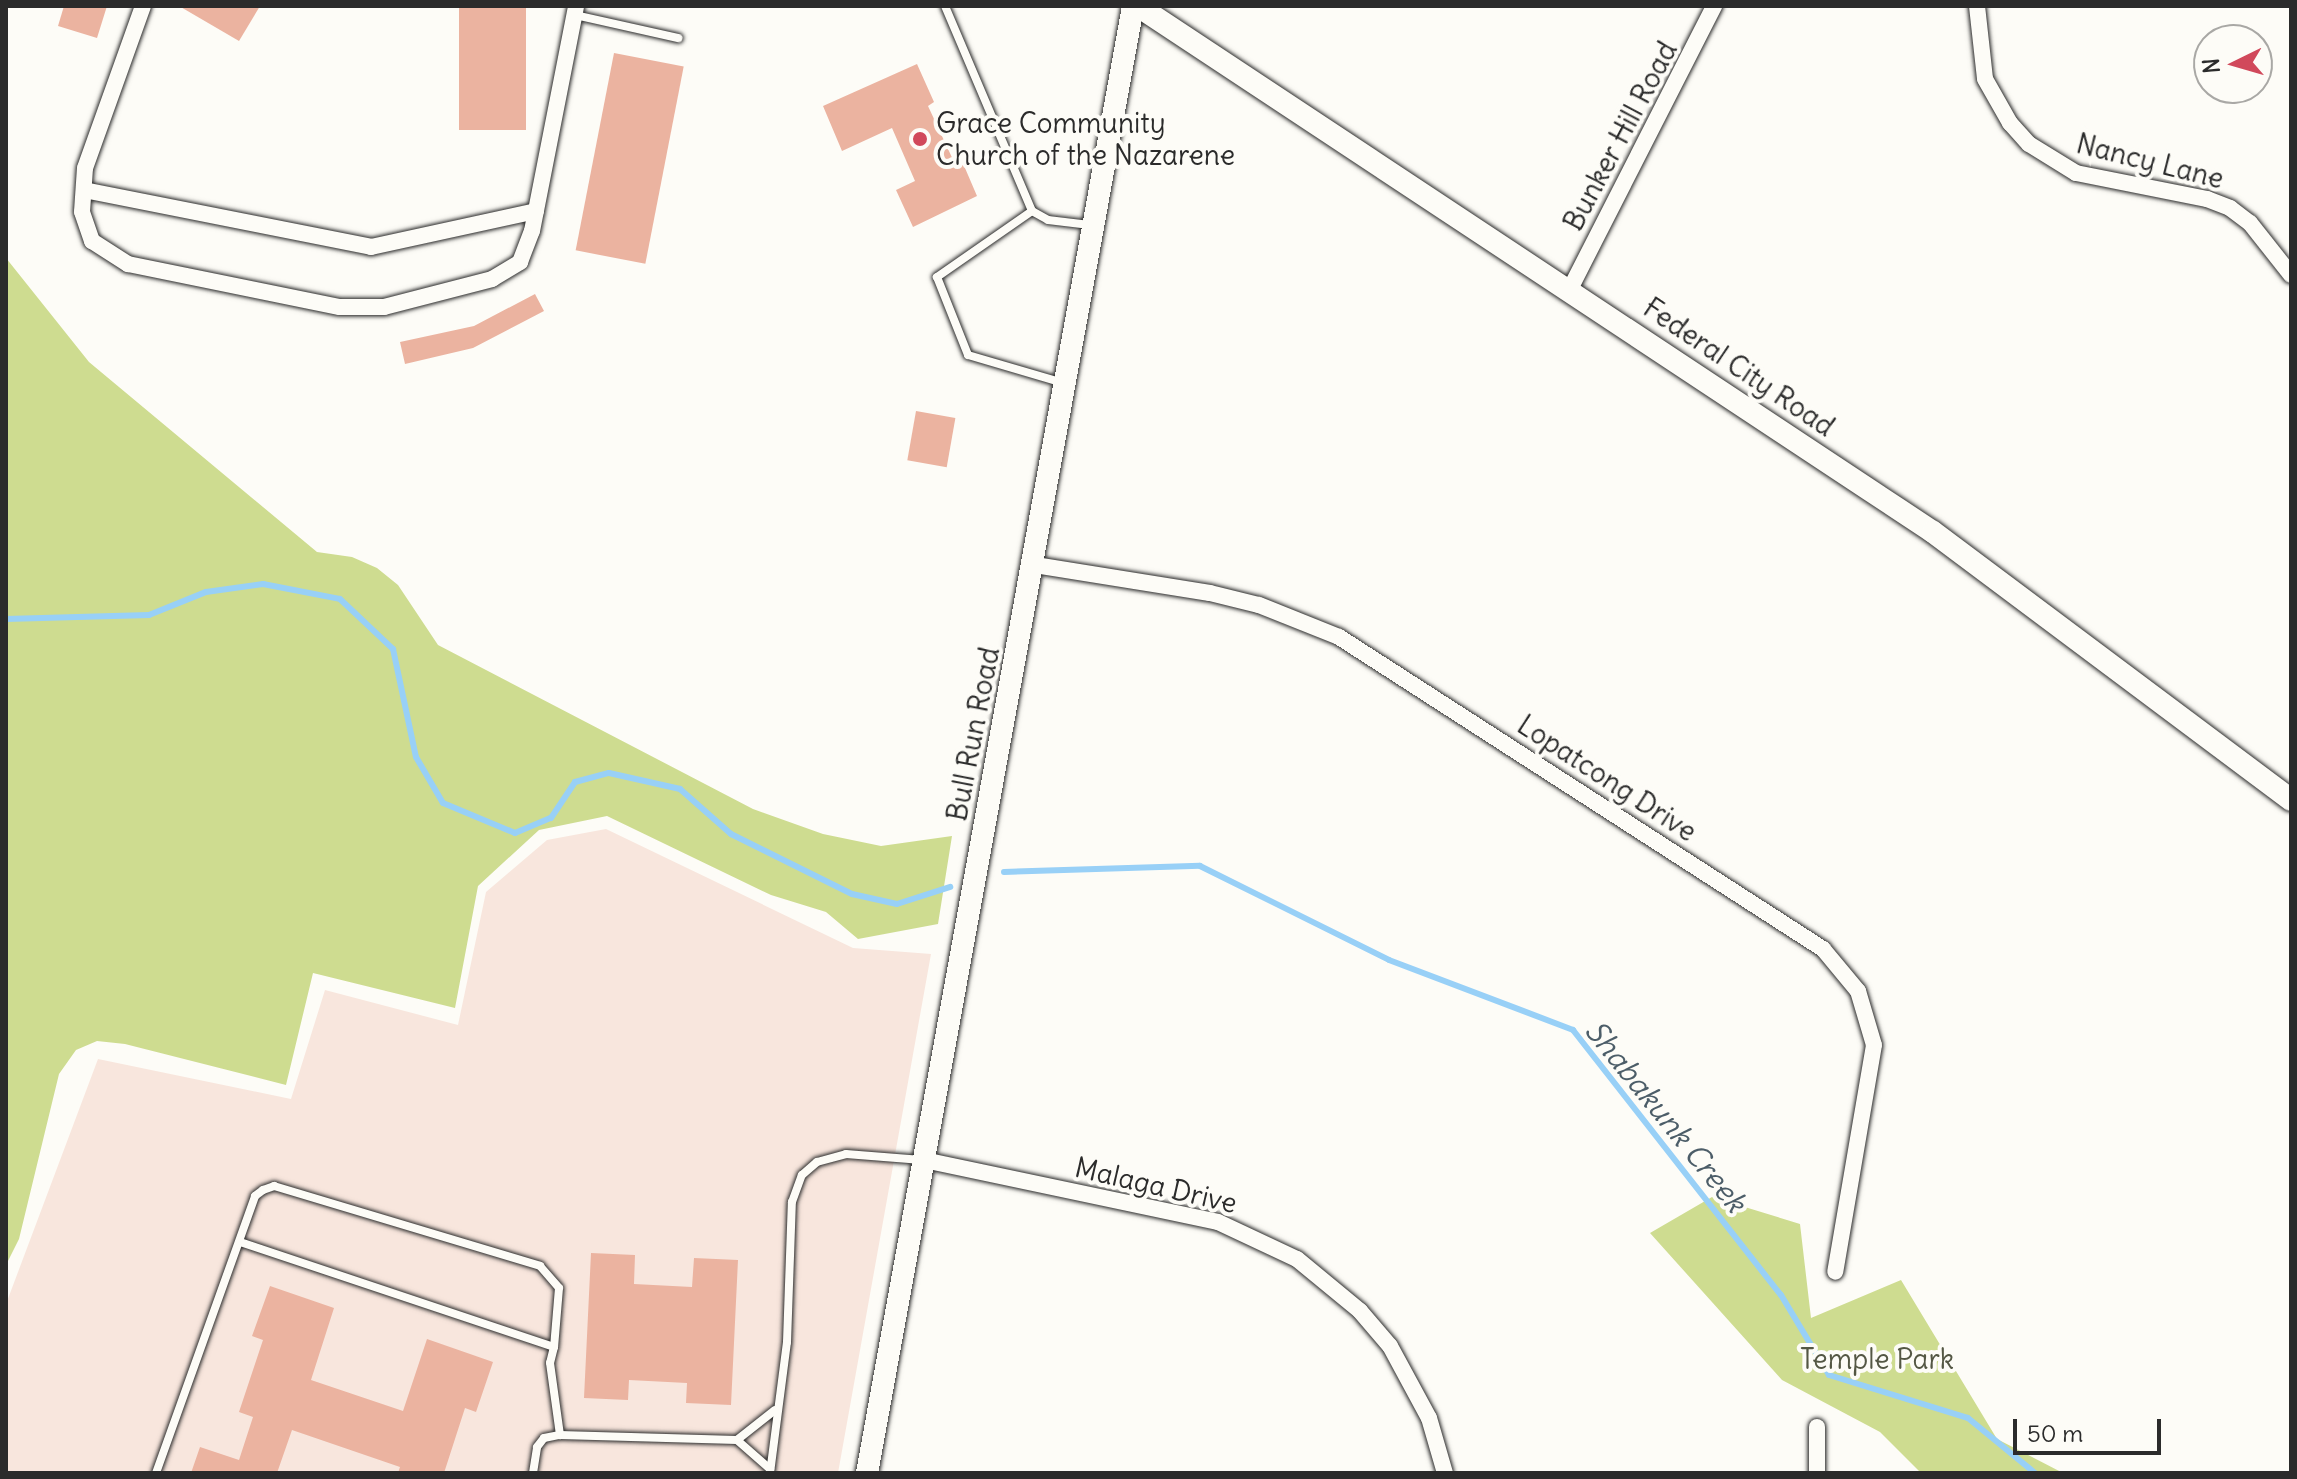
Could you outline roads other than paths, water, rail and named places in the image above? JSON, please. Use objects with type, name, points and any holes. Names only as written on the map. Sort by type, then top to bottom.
[{"type":"street","points":[[143,6],[85,168],[82,212],[92,241],[128,264],[340,307],[384,307],[492,279],[520,262],[536,211],[575,11]]},
{"type":"street","name":"Bull Run Road","points":[[867,1473],[1135,6]]},
{"type":"street","name":"Federal City Road","points":[[1135,6],[1570,289],[1933,532],[2291,800]]},
{"type":"street","name":"Bunker Hill Road","points":[[1570,289],[1714,6]]},
{"type":"street","name":"Nancy Lane","points":[[1977,6],[1978,55],[1985,79],[2010,123],[2029,144],[2076,173],[2207,199],[2230,208],[2250,223],[2291,275]]},
{"type":"street","points":[[84,190],[371,247],[536,211]]},
{"type":"street","name":"Lopatcong Drive","points":[[1035,565],[1210,593],[1259,605],[1339,637],[1823,949],[1858,991],[1874,1045],[1835,1272]]},
{"type":"street","name":"Malaga Drive","points":[[924,1160],[1218,1222],[1297,1259],[1360,1311],[1390,1346],[1429,1418],[1445,1473]]},
{"type":"street","points":[[1817,1427],[1817,1473]]},
{"type":"lane","points":[[945,6],[1032,211],[1048,220],[1094,226]]},
{"type":"lane","points":[[575,11],[678,38]]},
{"type":"lane","points":[[1032,211],[937,277],[968,355],[1067,384]]},
{"type":"lane","points":[[770,1471],[775,1410],[787,1342],[792,1202],[802,1175],[817,1162],[846,1154],[924,1160]]},
{"type":"lane","points":[[156,1473],[255,1196],[274,1186],[540,1266],[559,1288],[550,1363],[560,1435]]},
{"type":"lane","points":[[240,1242],[554,1347]]},
{"type":"lane","points":[[533,1473],[537,1447],[544,1438],[560,1435],[737,1440],[775,1410]]},
{"type":"lane","points":[[737,1440],[770,1471]]},
{"type":"waterway","name":"Shabakunk Creek","points":[[6,619],[149,615],[206,592],[263,584],[340,599],[393,649],[416,757],[443,803],[515,833],[551,818],[575,782],[609,773],[680,789],[731,834],[852,894],[897,904],[950,887]]},
{"type":"waterway","name":"Shabakunk Creek","points":[[1004,872],[1200,866],[1389,960],[1573,1030],[1781,1295],[1829,1375],[1968,1418],[2035,1473]]},
{"type":"place","name":"Grace Community Church of the Nazarene","points":[[920,139]]},
{"type":"park label","name":"Temple Park","points":[[1877,1359]]}]
